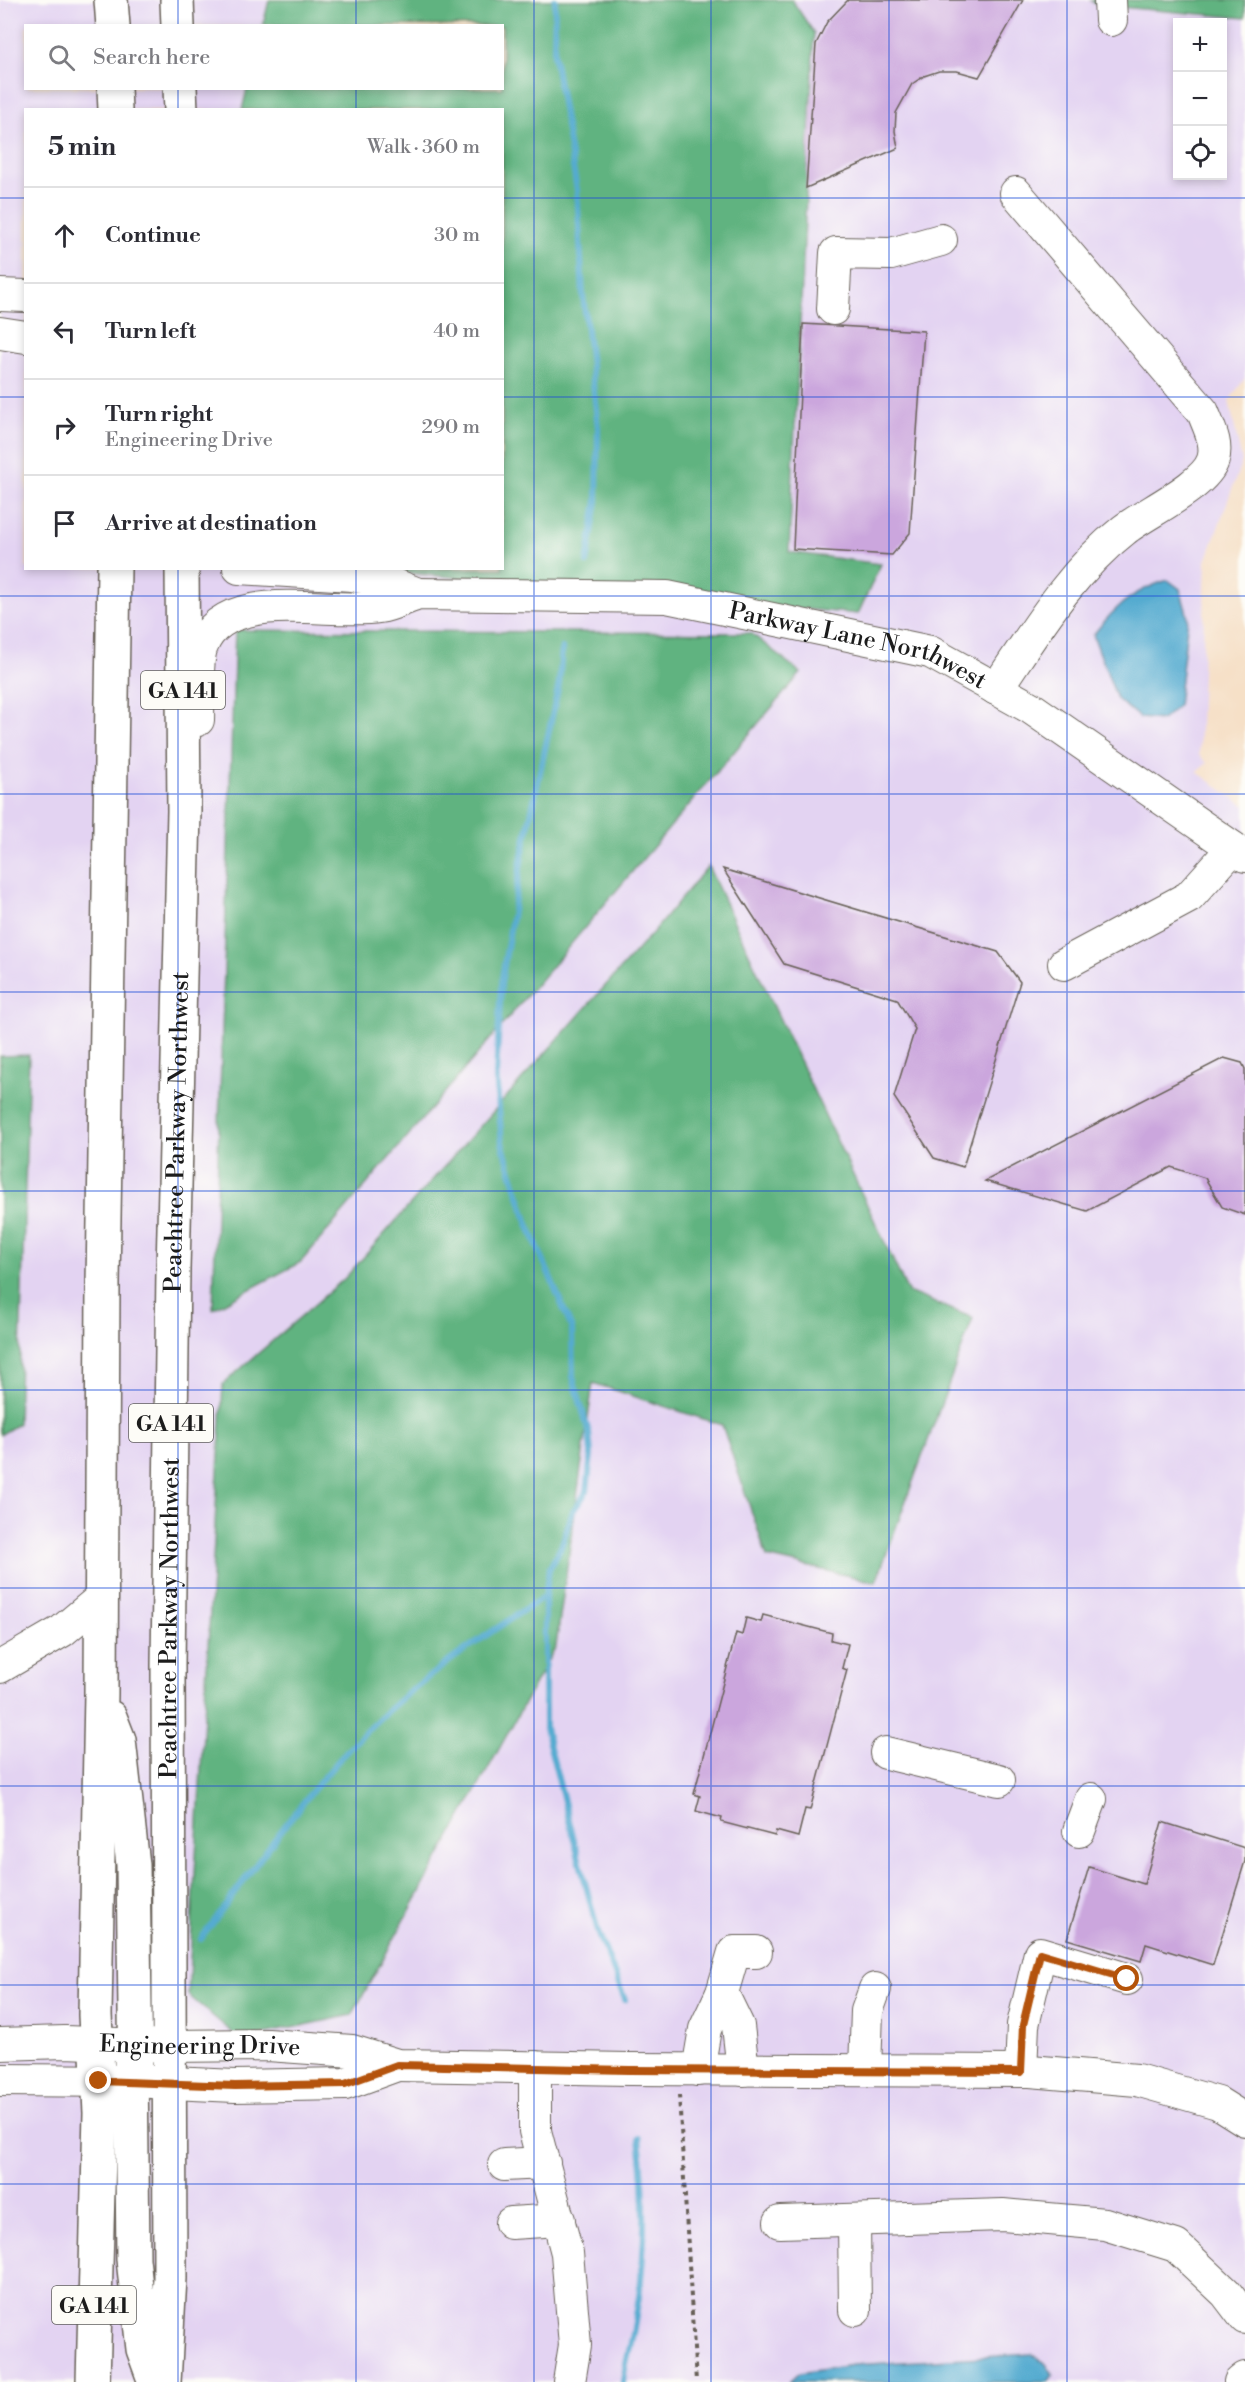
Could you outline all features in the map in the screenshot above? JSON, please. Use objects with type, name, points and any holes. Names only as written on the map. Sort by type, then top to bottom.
[{"type":"highway","points":[[111,0],[113,24]]},
{"type":"highway","points":[[177,0],[178,24]]},
{"type":"highway","points":[[114,90],[115,108]]},
{"type":"highway","points":[[180,90],[181,108]]},
{"type":"highway","name":"GA 141","points":[[93,2382],[99,2081],[97,2044],[100,1599],[114,570]]},
{"type":"highway","name":"Peachtree Parkway Northwest","points":[[164,2382],[170,2278],[168,1666],[171,1402],[184,811],[182,570]]},
{"type":"highway","points":[[101,1693],[119,1740],[133,1865],[133,2259],[143,2349],[155,2382]]},
{"type":"street","points":[[996,689],[1070,582],[1125,529],[1174,498],[1202,476],[1213,462],[1215,444],[1203,412],[1016,192]]},
{"type":"street","points":[[833,309],[836,253],[891,254],[941,240]]},
{"type":"street","points":[[0,295],[24,296]]},
{"type":"street","points":[[0,333],[24,337]]},
{"type":"street","name":"Parkway Lane Northwest","points":[[271,570],[352,575],[385,581],[418,594]]},
{"type":"street","name":"Parkway Lane Northwest","points":[[184,811],[194,774],[198,738],[200,649],[207,633],[219,622],[246,609],[381,607],[418,594],[667,597],[930,652],[1030,708],[1239,852]]},
{"type":"street","points":[[1064,964],[1189,897],[1239,852]]},
{"type":"street","points":[[0,1667],[62,1631],[100,1599]]},
{"type":"street","points":[[886,1753],[999,1780]]},
{"type":"street","points":[[1079,1831],[1091,1799]]},
{"type":"street","points":[[688,2082],[705,2029],[722,1993],[734,1952],[756,1952]]},
{"type":"street","points":[[1021,2072],[1023,2025],[1040,1953],[1127,1979]]},
{"type":"street","points":[[866,2070],[867,2011],[875,1989]]},
{"type":"street","points":[[722,1993],[738,2026],[743,2070]]},
{"type":"street","name":"Engineering Drive","points":[[0,2044],[268,2046],[352,2051],[397,2065],[535,2067],[688,2082],[743,2070],[1021,2072],[1137,2080],[1218,2103],[1245,2120]]},
{"type":"street","name":"Engineering Drive","points":[[0,2080],[134,2081],[235,2086],[345,2084],[397,2065]]},
{"type":"street","points":[[535,2067],[535,2131],[567,2253],[575,2345],[569,2382]]},
{"type":"street","points":[[504,2164],[544,2163]]},
{"type":"street","points":[[780,2222],[1003,2216],[1105,2224],[1176,2246],[1226,2293],[1245,2318]]},
{"type":"street","points":[[511,2223],[559,2220]]},
{"type":"street","points":[[854,2220],[855,2310]]},
{"type":"street","points":[[1240,2382],[1245,2378]]},
{"type":"path","points":[[688,2082],[696,2382]]},
{"type":"shaded area","points":[[0,0],[1245,0],[1245,378],[1229,401],[1242,461],[1206,561],[1199,755],[1207,763],[1197,772],[1245,806],[1245,2382],[0,2382]]},
{"type":"green space","points":[[269,0],[792,0],[814,33],[789,552],[881,564],[858,614],[375,570],[504,570],[504,108],[242,108],[247,90],[504,90],[504,24],[263,24]]},
{"type":"green space","points":[[1090,0],[1245,0],[1245,18],[1097,5]]},
{"type":"green space","points":[[235,630],[751,633],[801,673],[301,1262],[213,1309]]},
{"type":"green space","points":[[708,866],[908,1292],[973,1318],[876,1582],[767,1557],[722,1425],[593,1383],[556,1646],[352,2015],[240,2039],[188,1995],[223,1384],[345,1278],[655,930]]},
{"type":"green space","points":[[29,1055],[18,1424],[0,1435],[0,1056]]},
{"type":"water","points":[[1168,580],[1180,589],[1188,617],[1178,706],[1162,720],[1140,718],[1117,699],[1093,635],[1126,601],[1144,589]]},
{"type":"water","points":[[1031,2354],[1047,2364],[1053,2375],[1048,2382],[789,2382],[799,2373],[853,2365]]},
{"type":"building","points":[[848,0],[1023,0],[979,77],[957,71],[939,71],[924,76],[912,84],[896,113],[895,131],[898,148],[806,188],[816,44],[827,22]]},
{"type":"building","points":[[803,324],[924,331],[910,533],[892,555],[793,549]]},
{"type":"building","points":[[723,869],[998,952],[1020,982],[963,1167],[934,1158],[894,1097],[915,1029],[897,999],[784,964]]},
{"type":"building","points":[[1224,1058],[1242,1063],[1245,1069],[1245,1215],[1222,1207],[1205,1178],[1171,1167],[1087,1211],[985,1181]]},
{"type":"building","points":[[763,1615],[832,1633],[831,1640],[848,1644],[842,1668],[847,1670],[810,1810],[805,1809],[798,1837],[776,1831],[775,1836],[721,1822],[722,1818],[696,1811],[700,1796],[694,1794],[736,1633],[742,1635],[746,1618],[761,1622]]},
{"type":"building","points":[[1162,1822],[1245,1848],[1245,1861],[1213,1965],[1146,1944],[1141,1961],[1067,1939],[1089,1867],[1144,1884]]},
{"type":"waterway","points":[[555,0],[554,56],[577,190],[583,295],[598,428],[597,501],[587,563]]},
{"type":"waterway","points":[[562,648],[559,684],[522,856],[501,984],[496,1075],[502,1143],[528,1224],[572,1329],[573,1377],[589,1433],[591,1454],[587,1491],[573,1511],[561,1547],[549,1569],[545,1596],[545,1728],[598,1932],[625,2000]]},
{"type":"waterway","points":[[201,1939],[302,1804],[369,1728],[432,1674],[545,1596]]},
{"type":"waterway","points":[[623,2382],[638,2304],[643,2257],[644,2210],[639,2138]]},
{"type":"route","points":[[99,2081],[235,2086],[345,2084],[397,2065],[629,2070],[1021,2072],[1023,2025],[1040,1953],[1127,1979]]}]
